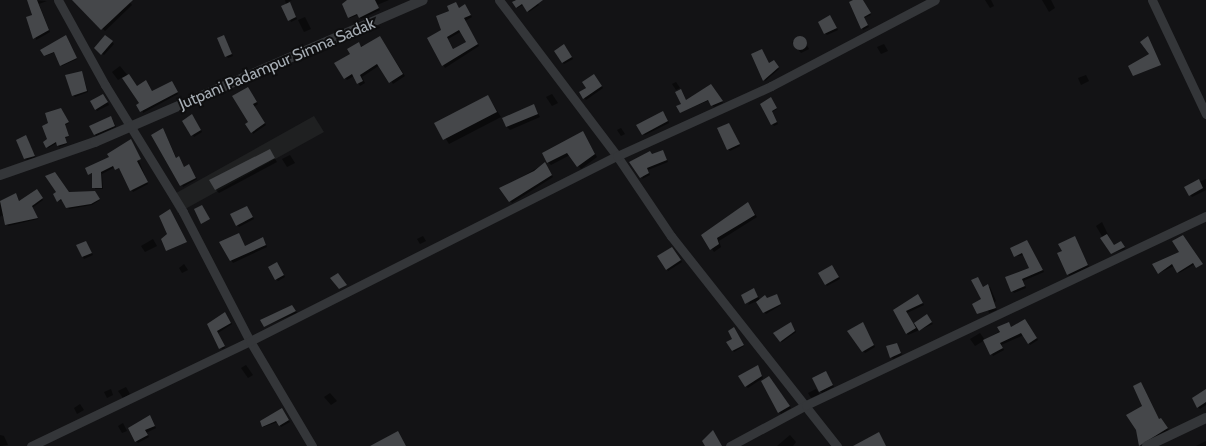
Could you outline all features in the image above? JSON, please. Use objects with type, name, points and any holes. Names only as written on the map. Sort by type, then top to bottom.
[{"type":"street","points":[[58,0],[130,126],[183,212],[250,341],[312,446]]},
{"type":"street","name":"Jutpani Padampur Simna Sadak","points":[[0,175],[130,126],[423,0]]},
{"type":"street","points":[[499,0],[617,156],[671,236],[837,446]]},
{"type":"street","points":[[31,446],[250,341],[617,156],[770,86],[935,0]]},
{"type":"street","points":[[1152,0],[1206,114]]},
{"type":"street","points":[[730,446],[806,405],[1206,216]]},
{"type":"street","points":[[1147,446],[1206,418]]},
{"type":"shaded area","points":[[314,116],[324,132],[178,213],[169,197]]},
{"type":"building","points":[[27,0],[37,0],[49,30],[33,39],[26,17],[32,15]]},
{"type":"building","points":[[72,0],[133,0],[101,30]]},
{"type":"building","points":[[347,0],[375,0],[379,8],[359,18],[357,14],[348,18],[342,4]]},
{"type":"building","points":[[516,0],[543,0],[527,12],[522,4],[516,8],[512,2]]},
{"type":"building","points":[[863,0],[871,13],[864,17],[868,25],[861,29],[849,2]]},
{"type":"building","points":[[290,2],[296,17],[288,21],[281,6]]},
{"type":"building","points":[[456,2],[459,8],[465,4],[471,15],[464,18],[478,44],[442,66],[427,38],[441,30],[436,16],[449,11],[447,6]],"holes":[[[459,30],[466,42],[453,49],[447,37]]]},
{"type":"building","points":[[830,15],[837,28],[824,34],[818,22]]},
{"type":"building","points":[[66,35],[77,58],[60,66],[54,52],[44,56],[40,50]]},
{"type":"building","points":[[105,35],[113,41],[101,55],[94,48]]},
{"type":"building","points":[[224,35],[232,54],[225,57],[217,38]]},
{"type":"building","points":[[380,36],[403,74],[389,83],[377,64],[360,75],[363,81],[357,84],[352,74],[344,79],[334,63],[350,54],[347,49],[359,42],[361,47]]},
{"type":"building","points":[[797,36],[803,36],[807,43],[803,50],[797,50],[793,46],[793,40]]},
{"type":"building","points":[[1148,36],[1161,65],[1133,76],[1128,66],[1149,54],[1140,42]]},
{"type":"building","points":[[564,44],[572,57],[562,63],[554,51]]},
{"type":"building","points":[[762,49],[769,63],[774,60],[779,67],[763,81],[751,54]]},
{"type":"building","points":[[82,71],[87,91],[72,96],[65,75]]},
{"type":"building","points":[[129,74],[137,86],[146,80],[152,91],[172,81],[178,92],[140,112],[136,105],[139,103],[122,78]]},
{"type":"building","points":[[594,74],[602,86],[583,99],[579,92],[586,88],[582,82]]},
{"type":"building","points":[[711,84],[723,101],[711,106],[708,100],[680,113],[676,106],[681,104],[675,92],[681,89],[686,100]]},
{"type":"building","points":[[248,87],[257,102],[253,104],[265,123],[251,133],[245,124],[248,122],[232,96]]},
{"type":"building","points":[[103,94],[108,102],[95,110],[90,101]]},
{"type":"building","points":[[488,95],[497,112],[443,140],[434,123]]},
{"type":"building","points":[[771,97],[777,108],[772,111],[777,122],[771,125],[760,104]]},
{"type":"building","points":[[534,104],[538,114],[506,127],[502,118]]},
{"type":"building","points":[[61,108],[69,122],[65,124],[69,136],[65,137],[67,143],[57,146],[56,142],[46,148],[43,142],[47,139],[42,126],[48,123],[45,113]]},
{"type":"building","points":[[663,111],[668,121],[642,135],[636,125]]},
{"type":"building","points":[[192,114],[201,130],[191,136],[182,121]]},
{"type":"building","points":[[111,116],[115,126],[94,135],[89,126]]},
{"type":"building","points":[[729,123],[740,144],[727,150],[717,128]]},
{"type":"building","points":[[163,128],[176,158],[179,156],[184,167],[189,164],[196,178],[180,186],[151,135]]},
{"type":"building","points":[[583,131],[595,154],[577,167],[567,153],[547,163],[542,153]]},
{"type":"building","points":[[26,135],[35,156],[24,159],[16,140]]},
{"type":"building","points":[[131,139],[141,159],[137,161],[148,182],[130,191],[119,168],[115,170],[113,166],[101,172],[102,188],[92,188],[92,173],[88,175],[85,168],[109,157],[107,154]]},
{"type":"building","points":[[270,149],[275,158],[215,190],[209,180]]},
{"type":"building","points":[[663,150],[667,160],[647,168],[649,173],[640,178],[629,162],[650,151],[652,154]]},
{"type":"building","points":[[545,162],[552,175],[509,202],[499,188],[534,171]]},
{"type":"building","points":[[55,172],[69,192],[95,191],[100,199],[91,204],[66,208],[61,199],[57,202],[53,194],[56,192],[45,176]]},
{"type":"building","points":[[1199,179],[1203,188],[1189,196],[1184,187]]},
{"type":"building","points":[[37,189],[43,198],[32,206],[38,218],[5,225],[0,201],[16,193],[19,201]]},
{"type":"building","points":[[748,202],[755,215],[717,238],[719,244],[710,250],[701,235]]},
{"type":"building","points":[[202,205],[210,219],[201,224],[194,209]]},
{"type":"building","points":[[247,206],[253,217],[236,226],[230,214]]},
{"type":"building","points":[[170,209],[187,242],[166,251],[161,239],[167,234],[159,216]]},
{"type":"building","points":[[239,233],[245,246],[263,237],[266,245],[230,261],[219,242]]},
{"type":"building","points":[[1107,234],[1114,245],[1121,241],[1125,247],[1111,254],[1100,238]]},
{"type":"building","points":[[1183,235],[1203,264],[1196,268],[1193,263],[1177,273],[1172,264],[1158,274],[1152,264],[1179,252],[1172,241]]},
{"type":"building","points":[[1075,236],[1088,265],[1067,275],[1057,253],[1062,251],[1058,244]]},
{"type":"building","points":[[1027,240],[1043,270],[1022,279],[1025,286],[1011,292],[1005,277],[1029,268],[1022,253],[1014,257],[1010,248]]},
{"type":"building","points":[[86,241],[92,253],[82,257],[76,245]]},
{"type":"building","points":[[672,247],[681,260],[666,270],[657,256]]},
{"type":"building","points":[[277,262],[284,275],[275,280],[268,267]]},
{"type":"building","points":[[832,265],[839,277],[825,285],[818,273]]},
{"type":"building","points":[[338,273],[347,285],[339,289],[330,278]]},
{"type":"building","points":[[978,277],[983,287],[988,284],[996,308],[977,314],[972,304],[981,299],[971,280]]},
{"type":"building","points":[[754,288],[758,297],[745,304],[741,295]]},
{"type":"building","points":[[777,294],[781,304],[763,313],[756,302],[765,295],[767,298]]},
{"type":"building","points":[[918,294],[923,303],[906,311],[916,328],[906,334],[893,310]]},
{"type":"building","points":[[292,305],[296,311],[264,327],[260,320]]},
{"type":"building","points":[[225,312],[231,323],[217,331],[225,346],[219,349],[207,324]]},
{"type":"building","points":[[927,314],[932,322],[919,331],[914,323]]},
{"type":"building","points":[[1025,319],[1037,338],[1028,344],[1021,333],[1000,343],[1003,348],[990,355],[983,340],[1000,332],[997,327],[1009,322],[1011,327]]},
{"type":"building","points":[[791,322],[795,331],[780,342],[773,333]]},
{"type":"building","points":[[863,322],[874,345],[862,352],[847,331]]},
{"type":"building","points":[[734,327],[744,345],[732,351],[726,342],[732,339],[728,331]]},
{"type":"building","points":[[897,343],[901,353],[890,358],[886,346]]},
{"type":"building","points":[[758,365],[762,376],[745,387],[738,376]]},
{"type":"building","points":[[826,371],[833,385],[819,392],[812,378]]},
{"type":"building","points":[[769,376],[790,406],[778,413],[761,381]]},
{"type":"building","points":[[1141,382],[1159,419],[1161,418],[1168,428],[1139,446],[1136,430],[1126,415],[1142,406],[1133,386]]},
{"type":"building","points":[[1206,389],[1206,402],[1197,408],[1192,398]]},
{"type":"building","points":[[282,408],[289,420],[279,426],[276,421],[262,427],[260,421]]},
{"type":"building","points":[[150,415],[155,426],[145,430],[148,435],[135,442],[128,428]]},
{"type":"building","points":[[713,430],[722,446],[705,446],[702,441]]},
{"type":"building","points":[[398,431],[406,446],[370,446]]},
{"type":"building","points":[[879,432],[886,446],[853,446]]}]
